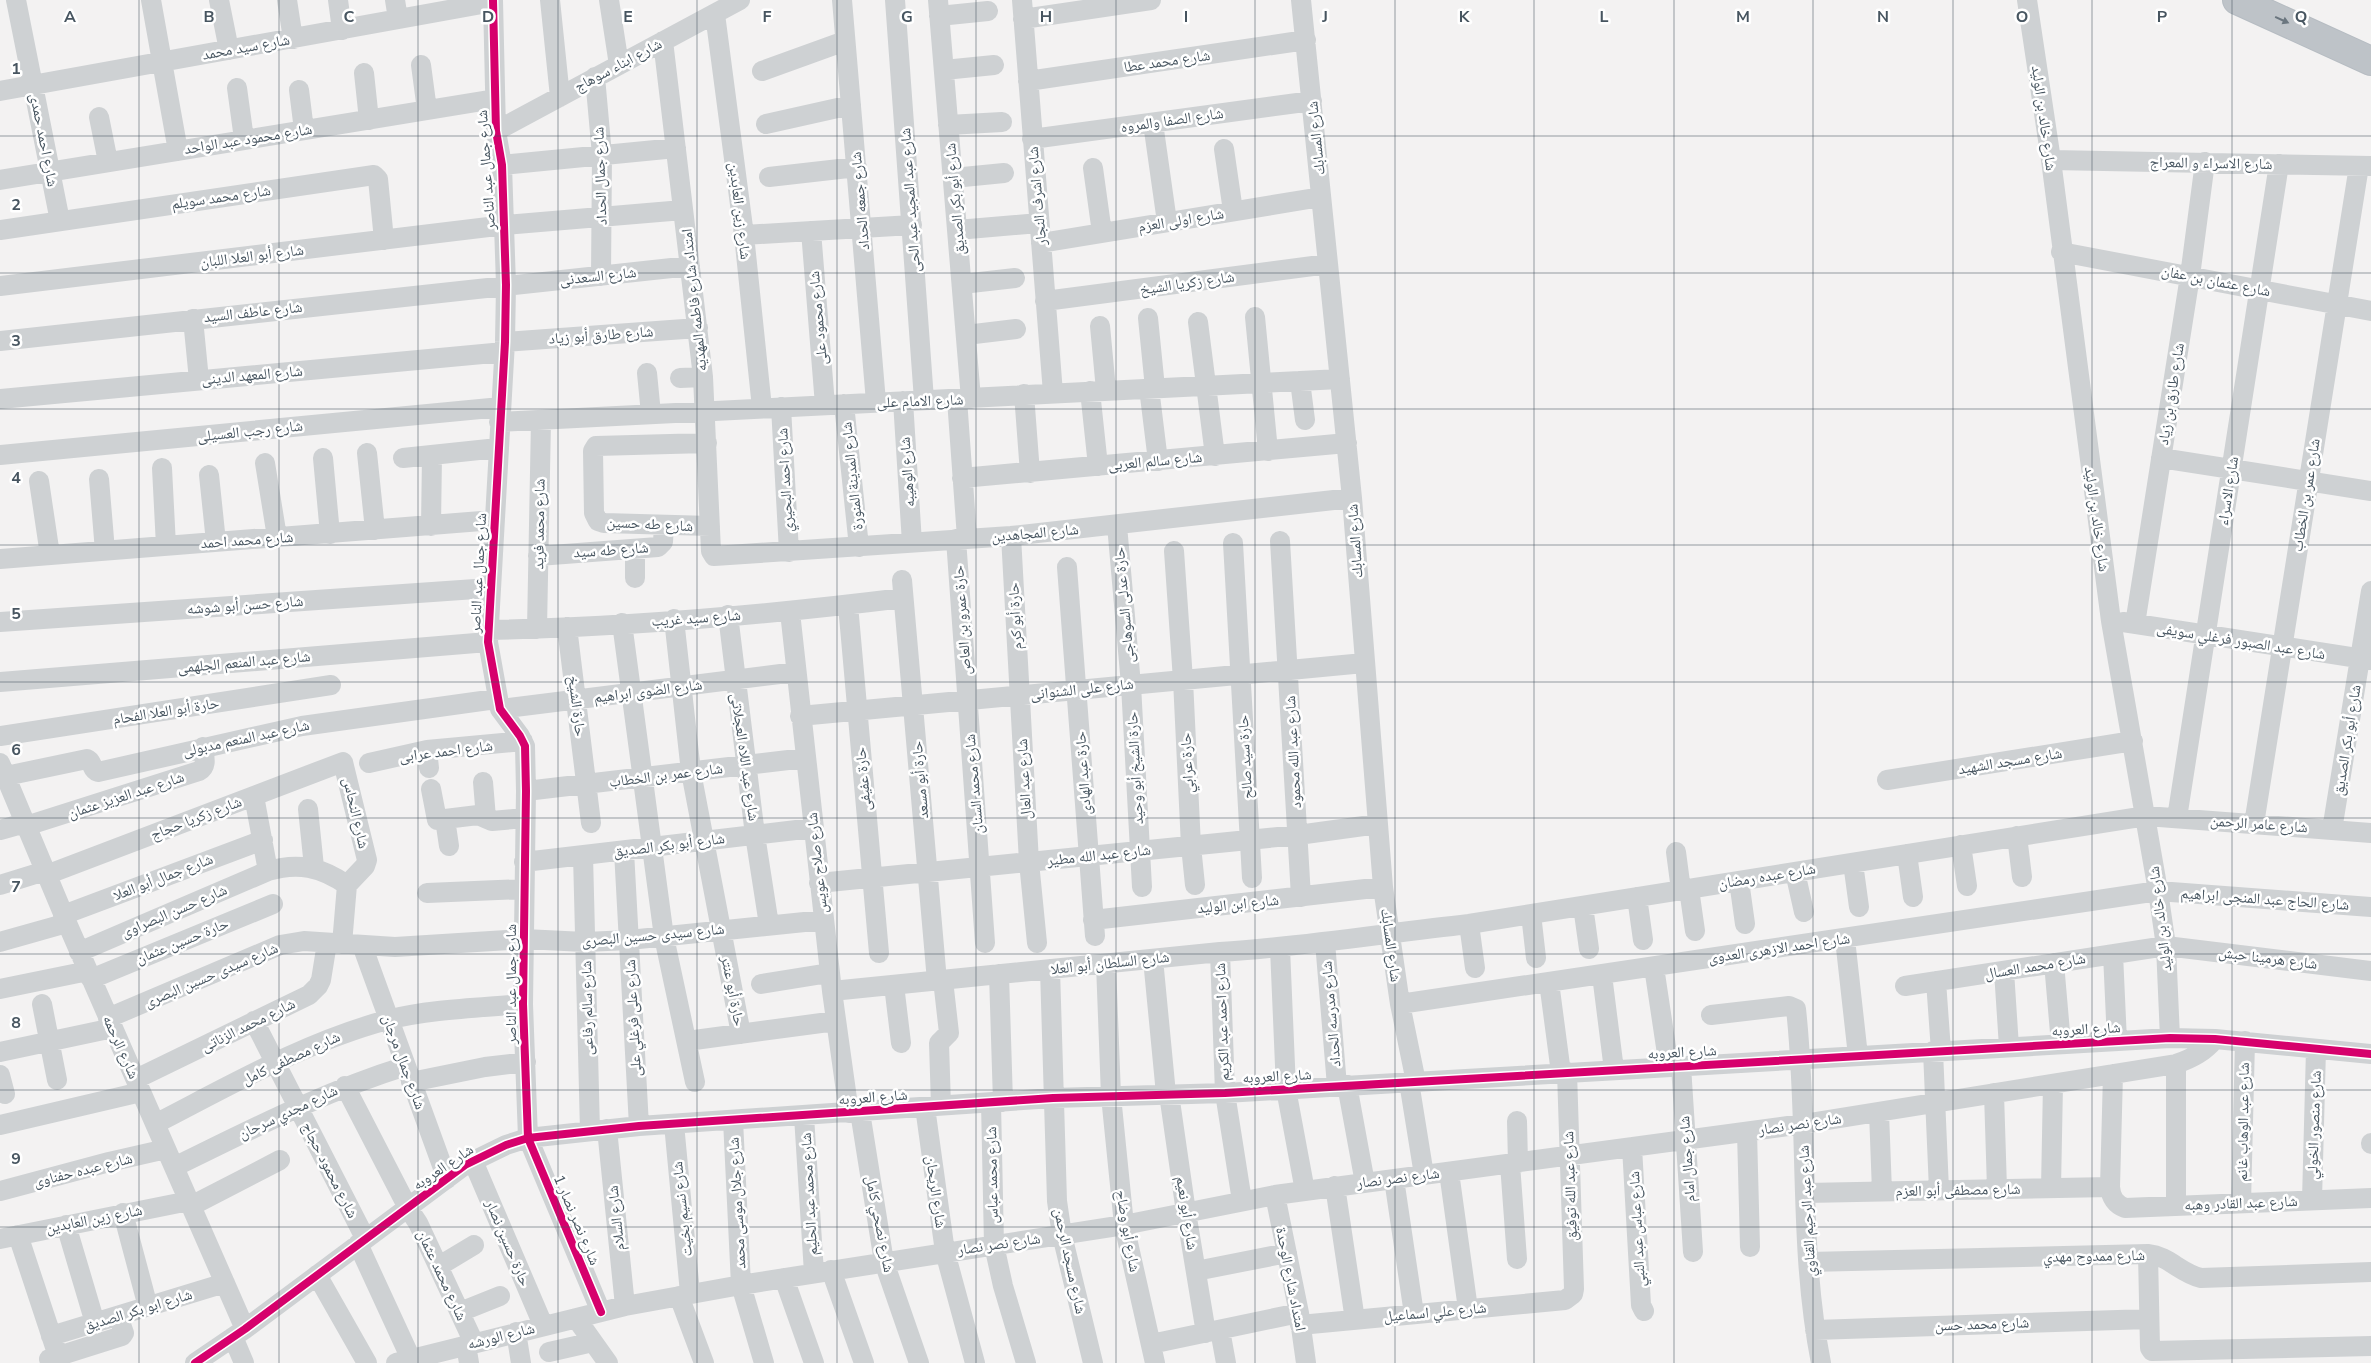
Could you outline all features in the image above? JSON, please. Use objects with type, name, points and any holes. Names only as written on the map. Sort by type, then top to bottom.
[{"type":"highway","points":[[2238,0],[2371,61]]},
{"type":"street","points":[[151,0],[178,150]]},
{"type":"street","points":[[218,0],[228,50]]},
{"type":"street","points":[[287,0],[293,39]]},
{"type":"street","points":[[338,0],[342,30]]},
{"type":"street","points":[[550,0],[560,97]]},
{"type":"street","points":[[609,0],[619,65]]},
{"type":"street","name":"شارع ابناء سوهاج","points":[[496,132],[740,0]]},
{"type":"street","name":"شارع جمعه الحداد","points":[[842,0],[876,402]]},
{"type":"street","name":"شارع عبد المجيد عبد الحى","points":[[894,0],[924,400]]},
{"type":"street","points":[[1022,9],[1151,0]]},
{"type":"street","name":"شارع المسابك","points":[[1301,0],[1347,443],[1383,887],[1388,933],[1413,1082],[1424,1175]]},
{"type":"street","name":"شارع خالد بن الوليد","points":[[2027,0],[2111,620],[2146,816],[2166,946],[2170,1038]]},
{"type":"street","name":"شارع احمد حمدى","points":[[13,1],[33,85],[60,221]]},
{"type":"street","name":"شارع سيد محمد","points":[[0,91],[342,30],[397,10],[493,1]]},
{"type":"street","name":"شارع جمال عبد الناصر","points":[[493,1],[496,132],[502,165],[506,285],[488,636],[498,704],[523,741],[526,791],[523,1004],[528,1138]]},
{"type":"street","points":[[938,8],[988,11]]},
{"type":"street","name":"شارع أبو بكر الصديق","points":[[938,8],[966,335],[962,478]]},
{"type":"street","name":"شارع اشرف النجار","points":[[1022,9],[1053,393]]},
{"type":"street","name":"شارع زين العابدين","points":[[715,14],[744,235],[772,408]]},
{"type":"street","name":"شارع محمد عطا","points":[[1028,81],[1306,40]]},
{"type":"street","name":"امتداد شارع فاطمه المهديه","points":[[663,42],[698,328],[706,411],[711,553],[717,557]]},
{"type":"street","points":[[762,71],[846,42]]},
{"type":"street","points":[[944,70],[994,65]]},
{"type":"street","points":[[421,66],[427,110]]},
{"type":"street","points":[[364,73],[369,120]]},
{"type":"street","name":"شارع جمال الحداد","points":[[595,77],[602,155],[603,216],[601,276]]},
{"type":"street","points":[[237,88],[244,140]]},
{"type":"street","points":[[299,90],[304,130]]},
{"type":"street","name":"شارع محمود عبد الواحد","points":[[0,180],[495,99]]},
{"type":"street","name":"شارع الصفا والمروه","points":[[1032,139],[1312,101]]},
{"type":"street","points":[[766,124],[852,104]]},
{"type":"street","points":[[99,117],[108,162]]},
{"type":"street","points":[[948,125],[1002,122]]},
{"type":"street","points":[[1153,122],[1167,222]]},
{"type":"street","points":[[502,165],[676,148]]},
{"type":"street","points":[[1224,149],[1233,211]]},
{"type":"street","name":"شارع الاسراء و المعراج","points":[[2050,160],[2365,166]]},
{"type":"street","name":"شارع طارق بن زياد","points":[[2135,624],[2190,276],[2205,162]]},
{"type":"street","name":"شارع الاسراء","points":[[2177,818],[2279,164]]},
{"type":"street","name":"شارع عمر بن الخطاب","points":[[2254,824],[2336,305],[2365,166]]},
{"type":"street","points":[[769,177],[857,167]]},
{"type":"street","points":[[1093,168],[1102,233]]},
{"type":"street","points":[[953,178],[1004,173]]},
{"type":"street","name":"شارع محمد سويلم","points":[[0,230],[374,175],[378,179],[384,240]]},
{"type":"street","name":"شارع اولى العزم","points":[[1041,243],[1322,197]]},
{"type":"street","name":"شارع أبو العلا اللبان","points":[[0,286],[505,226],[683,210]]},
{"type":"street","points":[[957,230],[1039,222]]},
{"type":"street","points":[[744,235],[912,225]]},
{"type":"street","name":"شارع محمود على","points":[[811,231],[835,405]]},
{"type":"street","name":"شارع عثمان بن عفان","points":[[2061,252],[2371,311]]},
{"type":"street","name":"شارع زكريا الشيخ","points":[[1045,301],[1328,264]]},
{"type":"street","name":"شارع السعدنى","points":[[506,285],[690,266]]},
{"type":"street","points":[[962,284],[1015,278]]},
{"type":"street","name":"شارع عاطف السيد","points":[[0,341],[506,285]]},
{"type":"street","points":[[1255,317],[1268,451]]},
{"type":"street","points":[[1148,318],[1158,461]]},
{"type":"street","points":[[193,319],[199,380]]},
{"type":"street","points":[[1198,322],[1215,456]]},
{"type":"street","points":[[1098,466],[1100,326]]},
{"type":"street","name":"شارع طارق أبو زياد","points":[[504,347],[698,328]]},
{"type":"street","points":[[966,335],[1016,329]]},
{"type":"street","name":"شارع المعهد الدينى","points":[[0,399],[199,380],[504,347]]},
{"type":"street","points":[[647,373],[652,414]]},
{"type":"street","points":[[680,378],[702,377]]},
{"type":"street","name":"شارع الامام على","points":[[500,414],[541,420],[1340,379]]},
{"type":"street","points":[[1300,381],[1305,420]]},
{"type":"street","points":[[1024,394],[1030,473]]},
{"type":"street","name":"شارع الوهيبه","points":[[902,401],[912,543]]},
{"type":"street","name":"شارع المدينة المنورة","points":[[835,405],[860,547]]},
{"type":"street","name":"شارع احمد البحيري","points":[[772,408],[789,552]]},
{"type":"street","name":"شارع رجب العسيلى","points":[[0,455],[500,414]]},
{"type":"street","name":"شارع محمد فريد","points":[[537,629],[541,420]]},
{"type":"street","name":"شارع طه حسين","points":[[707,443],[598,445],[593,449],[594,513],[598,521],[604,523],[710,526]]},
{"type":"street","name":"شارع سالم العربى","points":[[962,478],[1347,443]]},
{"type":"street","points":[[403,458],[498,448]]},
{"type":"street","points":[[367,454],[375,530]]},
{"type":"street","points":[[431,526],[432,455]]},
{"type":"street","points":[[323,458],[330,534]]},
{"type":"street","points":[[2161,458],[2371,491]]},
{"type":"street","points":[[265,463],[277,538]]},
{"type":"street","points":[[162,468],[166,546]]},
{"type":"street","points":[[209,475],[216,542]]},
{"type":"street","name":"حارة عمرو بن العاص","points":[[962,478],[967,700]]},
{"type":"street","points":[[100,479],[105,551]]},
{"type":"street","points":[[39,481],[50,555]]},
{"type":"street","name":"شارع المجاهدين","points":[[717,557],[1011,536],[1352,498]]},
{"type":"street","name":"شارع محمد احمد","points":[[0,559],[494,520]]},
{"type":"street","name":"شارع طه سيد","points":[[538,556],[658,547],[662,544],[664,525]]},
{"type":"street","name":"حارة عدلى السوهاجى","points":[[1117,525],[1131,685]]},
{"type":"street","name":"حارة أبو كرم","points":[[1011,536],[1020,696]]},
{"type":"street","name":"شارع عبد الله محمود","points":[[1280,541],[1301,897]]},
{"type":"street","name":"حارة سيد صالح","points":[[1233,543],[1252,878]]},
{"type":"street","points":[[635,549],[635,578]]},
{"type":"street","name":"حارة عرابي","points":[[1174,552],[1183,680],[1191,846]]},
{"type":"street","name":"حارة عبد الهادى","points":[[1067,567],[1094,928]]},
{"type":"street","name":"شارع حسن أبو شوشه","points":[[0,622],[490,588]]},
{"type":"street","name":"شارع سيد غريب","points":[[488,636],[537,629],[790,612],[848,605],[903,589]]},
{"type":"street","name":"حارة أبو مسعد","points":[[903,589],[928,872],[940,980]]},
{"type":"street","name":"شارع أبو بكر الصديق","points":[[2332,830],[2366,660],[2371,591]]},
{"type":"street","name":"حارة عفيفى","points":[[848,605],[879,953]]},
{"type":"street","name":"شارع صلاح عويس","points":[[790,612],[830,982],[854,1112]]},
{"type":"street","name":"شارع عبد اللاه العجلاتى","points":[[728,615],[755,835],[769,925]]},
{"type":"street","name":"حارة أبو عنتر","points":[[674,619],[691,772],[741,1034]]},
{"type":"street","name":"شارع عبد الصبور فرغلي سويفى","points":[[2111,620],[2366,660]]},
{"type":"street","points":[[622,623],[664,937],[695,1082]]},
{"type":"street","name":"حارة الشيخ","points":[[567,627],[591,823]]},
{"type":"street","name":"شارع عبد المنعم الجلهمى","points":[[0,682],[488,636]]},
{"type":"street","name":"شارع على الشنوانى","points":[[800,716],[1364,663]]},
{"type":"street","name":"شارع الضوى ابراهيم","points":[[498,704],[576,700],[796,672]]},
{"type":"street","name":"حارة أبو العلا الفحام","points":[[0,736],[331,685]]},
{"type":"street","name":"حارة الشيخ أبو وحيد","points":[[1131,685],[1142,888]]},
{"type":"street","name":"شارع عبد العال","points":[[1020,696],[1029,862],[1037,943]]},
{"type":"street","name":"شارع محمد السنان","points":[[967,700],[981,867],[985,944]]},
{"type":"street","name":"شارع عبد المنعم مدبولى","points":[[2,771],[87,759],[90,760],[94,770],[98,772],[202,747],[312,724],[498,704]]},
{"type":"street","name":"شارع احمد عرابى","points":[[370,763],[428,759],[523,741]]},
{"type":"street","name":"شارع مسجد الشهيد","points":[[1887,780],[2133,742]]},
{"type":"street","name":"شارع عبد العزيز عثمان","points":[[26,825],[201,770],[205,763],[202,747]]},
{"type":"street","name":"شارع عمر بن الخطاب","points":[[526,791],[805,758]]},
{"type":"street","name":"شارع زكريا حجاج","points":[[0,885],[46,873],[340,762],[345,763]]},
{"type":"street","name":"شارع النحاس","points":[[345,763],[367,860],[365,866],[347,885]]},
{"type":"street","name":"شارع الرحمه","points":[[2,771],[79,952],[225,1284],[239,1333],[244,1363]]},
{"type":"street","points":[[482,782],[486,818]]},
{"type":"street","points":[[432,789],[436,819],[478,815],[492,821],[525,818]]},
{"type":"street","points":[[254,796],[268,871]]},
{"type":"street","points":[[308,809],[314,867],[331,874],[347,885],[344,944]]},
{"type":"street","name":"شارع عامر الرحمن","points":[[2146,816],[2371,833]]},
{"type":"street","name":"شارع عبده رمضان","points":[[1388,933],[1469,924],[2146,816]]},
{"type":"street","points":[[445,819],[449,846]]},
{"type":"street","name":"شارع عبد الله مطير","points":[[819,884],[1298,835],[1378,824]]},
{"type":"street","points":[[0,830],[26,825]]},
{"type":"street","name":"شارع أبو بكر الصديق","points":[[524,862],[813,828]]},
{"type":"street","points":[[2017,836],[2022,877]]},
{"type":"street","name":"شارع جمال أبو العلا","points":[[0,942],[65,919],[263,840]]},
{"type":"street","points":[[1961,845],[1967,886]]},
{"type":"street","points":[[1191,846],[1195,885]]},
{"type":"street","name":"شارع على فرغلي على","points":[[624,851],[639,1126]]},
{"type":"street","points":[[1676,852],[1695,931]]},
{"type":"street","points":[[1907,854],[1913,897]]},
{"type":"street","name":"شارع سالم رفاعى","points":[[584,856],[586,942],[599,1130]]},
{"type":"street","points":[[1853,863],[1859,907]]},
{"type":"street","name":"شارع حسن البصراوى","points":[[79,952],[268,871],[298,865],[314,867]]},
{"type":"street","points":[[1796,872],[1804,912]]},
{"type":"street","points":[[1739,881],[1745,924]]},
{"type":"street","name":"شارع ابن الوليد","points":[[1094,928],[1301,897],[1383,887]]},
{"type":"street","points":[[426,893],[524,889]]},
{"type":"street","name":"شارع الحاج عبد المنجى ابراهيم","points":[[2158,891],[2371,907]]},
{"type":"street","name":"شارع احمد الازهرى العدوى","points":[[1400,1004],[2158,891]]},
{"type":"street","points":[[1637,897],[1643,940]]},
{"type":"street","name":"حارة حسين عثمان","points":[[0,989],[89,975],[273,904]]},
{"type":"street","points":[[1583,906],[1589,949]]},
{"type":"street","points":[[1531,914],[1536,958]]},
{"type":"street","name":"شارع سيدى حسين البصرى","points":[[0,1052],[110,1023],[280,945],[304,941],[395,947],[524,939],[586,942],[664,937],[824,920]]},
{"type":"street","points":[[1469,924],[1476,968]]},
{"type":"street","name":"شارع السلطان أبو العلا","points":[[761,984],[830,982],[894,985],[1220,952],[1280,948],[1388,933]]},
{"type":"street","points":[[1845,939],[1858,1056]]},
{"type":"street","name":"شارع مدرسه الحداد","points":[[1325,942],[1342,1086],[1364,1183]]},
{"type":"street","name":"شارع جمال مرجان","points":[[344,944],[389,1020],[447,1178]]},
{"type":"street","name":"شارع محمد الزناتى","points":[[0,1125],[138,1086],[254,1021],[314,990],[344,944]]},
{"type":"street","name":"شارع محمد العسال","points":[[1904,986],[2166,946]]},
{"type":"street","name":"شارع هرمينا حبش","points":[[2166,946],[2371,971]]},
{"type":"street","points":[[1280,948],[1286,1089],[1305,1191]]},
{"type":"street","name":"شارع احمد عبد الكريم","points":[[1220,952],[1225,1092],[1242,1201]]},
{"type":"street","points":[[2113,954],[2117,1041]]},
{"type":"street","name":"شارع أبو نعيم","points":[[1153,959],[1168,1094],[1196,1271],[1213,1331],[1226,1363]]},
{"type":"street","points":[[2054,963],[2061,1044]]},
{"type":"street","name":"شارع أبو وضاح","points":[[1106,964],[1111,1096],[1124,1224],[1153,1354]]},
{"type":"street","name":"شارع جمال امام","points":[[1654,967],[1675,1066],[1686,1140],[1693,1252]]},
{"type":"street","name":"شارع مسجد الرحمن","points":[[1050,970],[1057,1201],[1062,1235],[1094,1363]]},
{"type":"street","points":[[2004,971],[2009,1047]]},
{"type":"street","points":[[997,1102],[999,974]]},
{"type":"street","points":[[1602,974],[1614,1070]]},
{"type":"street","name":"شارع الريحان","points":[[940,980],[948,1033],[939,1043],[933,1107],[945,1252],[975,1363]]},
{"type":"street","points":[[1936,981],[1937,1051],[1935,1103],[1939,1190]]},
{"type":"street","name":"شارع عبد الله توفيق","points":[[1549,982],[1564,1073],[1574,1289],[1570,1298]]},
{"type":"street","points":[[894,985],[900,1043]]},
{"type":"street","points":[[42,1004],[57,1080]]},
{"type":"street","name":"شارع مصطفى كامل","points":[[155,1124],[310,1046],[389,1020],[425,1013],[523,1004]]},
{"type":"street","name":"شارع عبد الرحيم القناوي","points":[[1711,1016],[1793,1006],[1796,1012],[1801,1059],[1809,1262],[1815,1330],[1821,1363]]},
{"type":"street","name":"شارع محمود حجاج","points":[[254,1021],[298,1106],[414,1360]]},
{"type":"street","points":[[687,1041],[836,1021]]},
{"type":"street","name":"شارع العروبه","points":[[195,1363],[239,1333],[447,1178],[474,1161],[506,1145],[528,1138],[639,1126],[1053,1098],[1342,1086],[2170,1038],[2215,1038],[2371,1054]]},
{"type":"street","name":"شارع نصر نصار","points":[[576,1318],[625,1306],[741,1285],[1062,1235],[1275,1195],[1803,1124],[2176,1064],[2191,1059],[2205,1050],[2215,1038]]},
{"type":"street","name":"شارع عبد الوهاب غانم","points":[[2241,1203],[2245,1041]]},
{"type":"street","name":"شارع منصور الخولي","points":[[2312,1200],[2316,1049]]},
{"type":"street","name":"شارع مجدي سرحان","points":[[170,1158],[345,1086],[408,1074],[526,1062]]},
{"type":"street","points":[[2176,1064],[2176,1206]]},
{"type":"street","points":[[2112,1194],[2113,1074]]},
{"type":"street","points":[[0,1075],[5,1094]]},
{"type":"street","points":[[2051,1188],[2053,1084]]},
{"type":"street","name":"شارع محمد عثمان","points":[[345,1086],[439,1266],[460,1312],[470,1350]]},
{"type":"street","points":[[1994,1093],[1997,1190]]},
{"type":"street","name":"شارع محمد عباس","points":[[997,1102],[994,1245],[1003,1286],[1026,1363]]},
{"type":"street","name":"شارع نصحي كامل","points":[[854,1112],[884,1262],[919,1363]]},
{"type":"street","points":[[1879,1112],[1882,1192]]},
{"type":"street","name":"شارع محمد عبد الحليم","points":[[804,1116],[823,1272],[864,1363]]},
{"type":"street","name":"شارع جلال موسى محمد","points":[[733,1120],[741,1285],[764,1363]]},
{"type":"street","points":[[1517,1121],[1514,1163],[1517,1259]]},
{"type":"street","name":"شارع نسيم بخيت","points":[[674,1124],[685,1295],[704,1363]]},
{"type":"street","name":"شارع السلام","points":[[599,1130],[625,1306]]},
{"type":"street","points":[[1747,1132],[1750,1247]]},
{"type":"street","name":"شارع نصر نصار 1","points":[[528,1138],[601,1312]]},
{"type":"street","name":"شارع عباس عبد النبي","points":[[1632,1147],[1642,1305],[1644,1311]]},
{"type":"street","name":"شارع عبده حفناوى","points":[[0,1191],[170,1158]]},
{"type":"street","name":"شارع زين العابدين","points":[[9,1237],[123,1213],[190,1204],[280,1160]]},
{"type":"street","name":"حارة حسين نصار","points":[[474,1161],[543,1326]]},
{"type":"street","points":[[1448,1172],[1468,1309]]},
{"type":"street","points":[[1394,1179],[1414,1314]]},
{"type":"street","points":[[1335,1186],[1355,1320]]},
{"type":"street","name":"شارع مصطفى أبو العزم","points":[[1806,1193],[2051,1188],[2112,1194]]},
{"type":"street","name":"شارع عبد القادر وهبه","points":[[2112,1194],[2125,1208],[2371,1198]]},
{"type":"street","name":"امتداد شارع الوحدة","points":[[1275,1195],[1306,1363]]},
{"type":"street","points":[[123,1213],[148,1307]]},
{"type":"street","points":[[66,1225],[95,1323]]},
{"type":"street","points":[[9,1237],[52,1336],[53,1358],[122,1336],[124,1333],[118,1316]]},
{"type":"street","points":[[439,1266],[474,1245]]},
{"type":"street","points":[[1196,1271],[1287,1253]]},
{"type":"street","points":[[2148,1254],[2150,1348],[2157,1352],[2371,1346]]},
{"type":"street","name":"شارع ممدوح مهدي","points":[[1809,1262],[2148,1254],[2168,1259],[2183,1272],[2201,1278],[2371,1272]]},
{"type":"street","points":[[317,1275],[367,1363]]},
{"type":"street","points":[[784,1278],[814,1363]]},
{"type":"street","name":"شارع ابو بكر الصديق","points":[[52,1336],[225,1284]]},
{"type":"street","points":[[460,1312],[500,1296]]},
{"type":"street","name":"شارع علي اسماعيل","points":[[1153,1354],[1213,1331],[1299,1319],[1355,1320],[1570,1298]]},
{"type":"street","points":[[576,1318],[608,1363]]},
{"type":"street","name":"شارع الورشه","points":[[414,1360],[470,1350],[516,1332],[576,1318]]},
{"type":"street","name":"شارع محمد حسن","points":[[1815,1330],[2149,1319]]},
{"type":"street","points":[[516,1332],[521,1363]]},
{"type":"street","points":[[549,1352],[593,1342]]},
{"type":"cycle path","points":[[493,0],[496,131],[502,165],[506,285],[505,342],[488,642],[500,709],[525,746],[523,1004],[528,1138],[601,1312]]},
{"type":"cycle path","points":[[195,1363],[245,1329],[465,1165],[506,1145],[528,1138],[639,1126],[1053,1098],[1225,1093],[2170,1038],[2215,1039],[2371,1054]]}]
